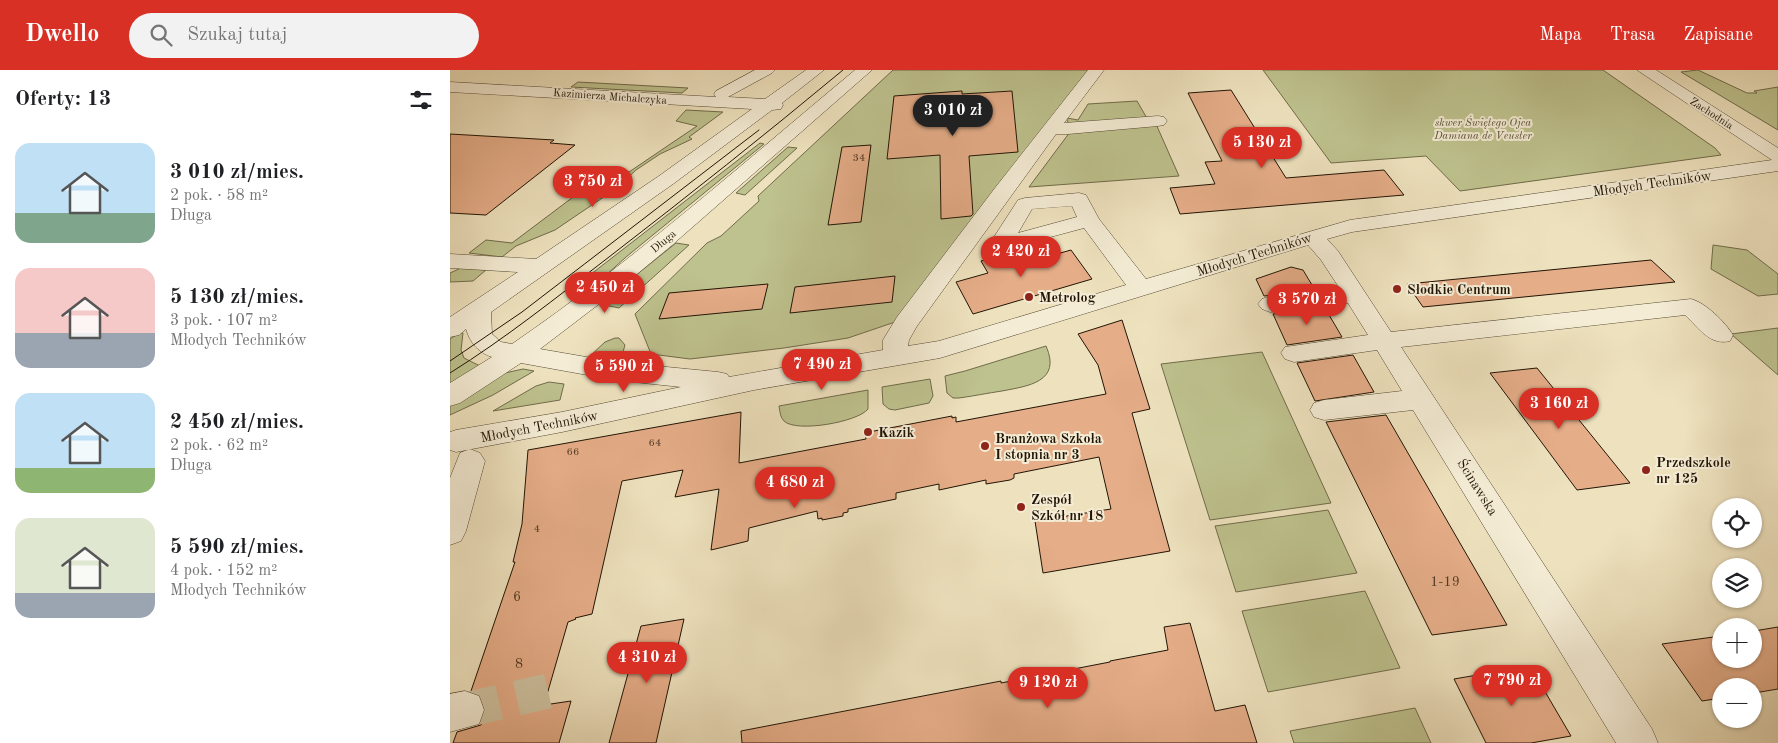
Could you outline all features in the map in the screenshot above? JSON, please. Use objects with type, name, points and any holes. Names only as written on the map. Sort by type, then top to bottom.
[{"type":"street","points":[[471,88],[492,75],[729,91],[767,70]]},
{"type":"street","points":[[450,329],[666,180],[816,70]]},
{"type":"street","name":"Długa","points":[[450,396],[570,317],[623,275],[864,70]]},
{"type":"street","points":[[896,357],[896,340],[906,323],[1002,192],[1096,70]]},
{"type":"street","name":"Zachodnia","points":[[1646,70],[1778,156]]},
{"type":"street","name":"Kazimierza Michalczyka","points":[[450,87],[819,108]]},
{"type":"street","points":[[1052,128],[1068,129],[1158,121]]},
{"type":"street","name":"Młodych Techników","points":[[450,531],[463,451],[562,422],[739,384],[896,357],[966,342],[1312,236],[1359,225],[1778,165]]},
{"type":"street","points":[[1089,220],[1141,288]]},
{"type":"street","name":"Ścinawska","points":[[1312,236],[1330,256],[1638,743]]},
{"type":"street","points":[[451,261],[540,266]]},
{"type":"street","points":[[1270,304],[1355,295]]},
{"type":"street","points":[[1294,353],[1384,340],[1691,307],[1721,335]]},
{"type":"street","name":"Młodych Techników","points":[[479,308],[478,331],[482,340],[494,348],[615,371],[739,384]]},
{"type":"street","points":[[1324,410],[1421,399]]},
{"type":"green space","points":[[893,70],[1089,70],[898,321],[848,338],[784,348],[690,359],[651,354],[635,314],[707,243],[721,236],[759,201],[758,196]]},
{"type":"green space","name":"skwer Świętego Ojca Damiana de Veuster","points":[[1263,70],[1603,70],[1715,148],[1721,155],[1460,191],[1426,156],[1331,163]]},
{"type":"green space","points":[[1698,70],[1747,93],[1757,93],[1754,91],[1778,87],[1778,130],[1681,72]]},
{"type":"green space","points":[[578,82],[688,88],[682,93],[571,87]]},
{"type":"green space","points":[[1137,101],[1148,120],[1069,124],[1067,120],[1067,118],[1078,120],[1088,104]]},
{"type":"green space","points":[[686,110],[723,112],[689,137],[692,139],[660,154],[636,170],[617,188],[555,230],[516,246],[502,257],[469,253],[486,240],[512,243],[609,170],[629,172],[697,126],[676,121]]},
{"type":"green space","points":[[1156,124],[1179,176],[1029,187],[1070,132]]},
{"type":"green space","points":[[760,143],[764,144],[626,257],[582,297],[568,292]]},
{"type":"green space","points":[[788,147],[797,148],[745,195],[736,193]]},
{"type":"green space","points":[[676,243],[689,245],[619,308],[600,304]]},
{"type":"green space","points":[[1713,245],[1747,250],[1778,274],[1778,294],[1758,296],[1711,269]]},
{"type":"green space","points":[[461,268],[486,270],[473,281],[450,282],[450,273]]},
{"type":"green space","points":[[1778,328],[1778,375],[1731,334]]},
{"type":"green space","points":[[459,333],[463,333],[461,350],[464,358],[480,366],[450,386],[450,339]]},
{"type":"green space","points":[[619,338],[625,345],[618,361],[590,356],[605,342]]},
{"type":"green space","points":[[1046,346],[1050,358],[1050,368],[1046,375],[1032,384],[959,398],[953,398],[947,393],[945,376]]},
{"type":"green space","points":[[1262,352],[1331,503],[1210,520],[1161,364]]},
{"type":"green space","points":[[523,369],[534,371],[493,395],[450,415],[450,405],[505,373]]},
{"type":"green space","points":[[930,379],[933,396],[929,403],[895,410],[889,409],[883,404],[882,387]]},
{"type":"green space","points":[[549,382],[564,384],[560,400],[493,411],[536,386]]},
{"type":"green space","points":[[868,390],[868,409],[862,414],[840,422],[801,426],[784,421],[781,416],[779,406]]},
{"type":"green space","points":[[1328,510],[1357,573],[1236,592],[1215,526]]},
{"type":"green space","points":[[1365,591],[1400,668],[1268,692],[1242,611]]},
{"type":"green space","points":[[1415,708],[1431,743],[1294,743],[1290,731]]},
{"type":"building","points":[[1231,90],[1286,178],[1384,170],[1404,195],[1180,214],[1170,188],[1215,184],[1205,162],[1222,161],[1188,93]]},
{"type":"building","points":[[962,91],[962,94],[1012,91],[1018,152],[969,156],[973,214],[971,216],[941,219],[940,155],[887,159],[894,96]]},
{"type":"building","points":[[450,134],[554,140],[550,143],[575,145],[486,215],[450,213]]},
{"type":"building","points":[[871,145],[861,222],[828,225],[842,147]]},
{"type":"building","points":[[1031,247],[1039,259],[1071,250],[1092,279],[973,314],[956,282],[988,273],[981,261]]},
{"type":"building","points":[[1651,260],[1675,282],[1423,307],[1407,284]]},
{"type":"building","points":[[1291,267],[1303,270],[1315,290],[1264,296],[1256,279]]},
{"type":"building","points":[[895,276],[892,302],[790,313],[795,287]]},
{"type":"building","points":[[768,284],[762,309],[659,319],[669,293]]},
{"type":"building","points":[[1325,308],[1342,337],[1287,345],[1273,314]]},
{"type":"building","points":[[1122,320],[1150,409],[1132,413],[1170,551],[1043,573],[1035,521],[1111,509],[1099,457],[1014,474],[1014,478],[1010,480],[986,484],[986,480],[939,490],[939,484],[896,493],[896,499],[848,509],[848,512],[843,513],[843,516],[822,520],[822,518],[818,519],[817,511],[749,528],[748,541],[711,550],[719,489],[675,497],[683,470],[622,481],[592,614],[575,618],[568,622],[544,705],[571,701],[559,743],[453,743],[457,732],[481,725],[486,711],[481,695],[471,691],[515,562],[513,562],[522,524],[528,450],[741,412],[739,463],[866,439],[865,433],[952,416],[952,418],[956,417],[956,422],[1106,394],[1098,365],[1078,334]]},
{"type":"building","points":[[1353,355],[1374,392],[1315,401],[1297,363]]},
{"type":"building","points":[[1537,368],[1630,483],[1577,490],[1490,373]]},
{"type":"building","points":[[1386,415],[1507,625],[1432,635],[1326,422]]},
{"type":"building","points":[[684,619],[656,743],[609,743],[641,626]]},
{"type":"building","points":[[1190,623],[1215,711],[1245,705],[1257,743],[742,743],[741,731],[1168,650],[1164,627]]},
{"type":"building","points":[[1778,627],[1778,689],[1762,692],[1762,678],[1712,678],[1712,699],[1702,701],[1662,644],[1712,637],[1712,668],[1762,668],[1762,630]]},
{"type":"building","points":[[1530,666],[1571,736],[1531,743],[1486,743],[1454,679]]},
{"type":"tunnel","points":[[465,710],[548,691]]},
{"type":"tram line","points":[[450,373],[471,360],[570,287],[727,165],[843,70]]},
{"type":"tram line","points":[[450,361],[522,312],[759,130]]},
{"type":"place","name":"Słodkie Centrum","points":[[1397,289]]},
{"type":"place","name":"Metrolog","points":[[1029,297]]},
{"type":"place","name":"Kazik","points":[[868,432]]},
{"type":"place","name":"Branżowa Szkoła I stopnia nr 3","points":[[985,446]]},
{"type":"place","name":"Przedszkole nr 125","points":[[1646,470]]},
{"type":"place","name":"Zespół Szkół nr 18","points":[[1021,507]]}]
